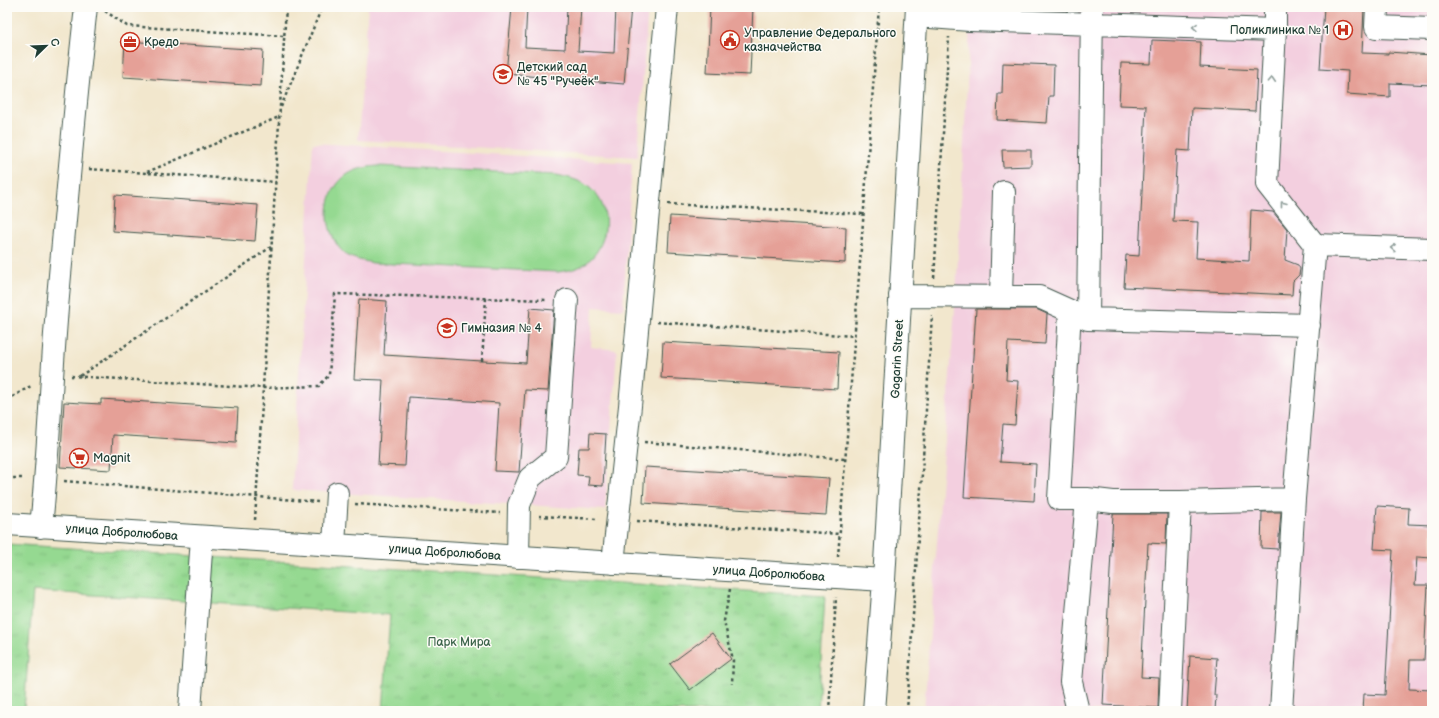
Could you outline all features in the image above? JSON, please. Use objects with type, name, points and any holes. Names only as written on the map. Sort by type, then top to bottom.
[{"type":"street","points":[[42,526],[52,374],[77,82],[86,7]]},
{"type":"street","points":[[613,563],[627,441],[667,7]]},
{"type":"street","points":[[1275,7],[1267,184],[1315,245],[1294,499],[1281,711]]},
{"type":"street","points":[[1376,7],[1376,27],[1432,29]]},
{"type":"street","points":[[917,12],[950,18],[1092,15],[1275,30]]},
{"type":"street","name":"Gagarin Street","points":[[874,711],[884,580],[917,12]]},
{"type":"street","points":[[1092,15],[1079,315],[1059,499],[1087,499],[1113,502],[1294,499]]},
{"type":"street","points":[[1001,296],[1004,192]]},
{"type":"street","points":[[1315,245],[1432,249]]},
{"type":"street","points":[[900,296],[1039,297],[1079,315],[1309,324]]},
{"type":"street","points":[[518,557],[519,505],[530,478],[556,456],[567,300]]},
{"type":"street","points":[[334,545],[337,498]]},
{"type":"street","points":[[1078,711],[1071,682],[1087,499]]},
{"type":"street","points":[[1170,711],[1180,502]]},
{"type":"street","name":"улица Добролюбова","points":[[7,524],[884,580]]},
{"type":"street","points":[[190,711],[202,537]]},
{"type":"path","points":[[99,7],[127,26],[284,36]]},
{"type":"path","points":[[254,540],[286,7]]},
{"type":"path","points":[[280,109],[322,7]]},
{"type":"path","points":[[829,711],[845,459],[878,7]]},
{"type":"path","points":[[907,711],[950,18]]},
{"type":"path","points":[[145,173],[280,117]]},
{"type":"path","points":[[70,167],[276,182]]},
{"type":"path","points":[[649,203],[863,214]]},
{"type":"path","points":[[80,376],[272,247]]},
{"type":"path","points":[[52,374],[263,388],[319,386],[329,375],[335,294],[567,300]]},
{"type":"path","points":[[482,361],[486,298]]},
{"type":"path","points":[[638,320],[854,336]]},
{"type":"path","points":[[627,441],[845,459]]},
{"type":"path","points":[[7,478],[46,479],[257,496],[337,498],[520,514],[840,534]]},
{"type":"path","points":[[730,587],[724,622],[733,660],[732,684]]},
{"type":"shaded area","name":"Детский сад № 45 \"Ручеёк\"","points":[[368,7],[648,7],[637,157],[358,140]]},
{"type":"shaded area","points":[[971,7],[1432,7],[1432,711],[924,711],[956,296]]},
{"type":"shaded area","name":"Гимназия № 4","points":[[313,143],[632,163],[623,309],[593,307],[591,347],[617,350],[605,510],[292,490]]},
{"type":"green space","points":[[378,166],[557,175],[575,180],[583,183],[591,189],[599,198],[604,209],[605,232],[595,254],[587,262],[577,268],[558,272],[373,263],[361,261],[344,253],[337,244],[332,234],[328,212],[333,191],[339,181],[355,170]]},
{"type":"green space","name":"Парк Мира","points":[[7,544],[825,596],[818,711],[383,711],[390,615],[33,591],[24,711],[7,711]]},
{"type":"building","points":[[512,7],[527,7],[525,47],[565,49],[567,7],[581,7],[578,51],[614,53],[616,7],[631,7],[624,84],[506,74]]},
{"type":"building","name":"Управление Федерального казначейства","points":[[710,7],[753,7],[750,75],[707,73]]},
{"type":"building","name":"Поликлиника № 1","points":[[1324,7],[1364,7],[1362,53],[1388,54],[1388,52],[1432,55],[1432,85],[1390,83],[1390,97],[1347,94],[1348,71],[1320,69]]},
{"type":"building","points":[[1152,40],[1201,42],[1200,67],[1257,70],[1255,111],[1192,108],[1190,151],[1177,150],[1173,221],[1198,222],[1196,258],[1249,261],[1251,210],[1273,212],[1287,229],[1285,260],[1298,265],[1300,269],[1299,275],[1293,281],[1292,295],[1124,287],[1126,255],[1139,256],[1146,106],[1119,105],[1121,63],[1151,64]]},
{"type":"building","points":[[125,41],[263,50],[261,86],[123,77]]},
{"type":"building","points":[[1003,63],[1054,65],[1053,96],[1049,96],[1047,123],[997,120],[998,94],[1002,94]]},
{"type":"building","points":[[1002,150],[1031,150],[1031,166],[1003,167]]},
{"type":"building","points":[[115,195],[258,205],[255,241],[113,231]]},
{"type":"building","points":[[670,216],[846,227],[845,263],[668,252]]},
{"type":"building","points":[[359,299],[387,301],[384,355],[482,361],[526,363],[530,308],[554,310],[548,391],[525,390],[519,472],[495,471],[499,403],[409,397],[405,466],[378,465],[383,380],[354,379]]},
{"type":"building","points":[[976,309],[1036,309],[1047,314],[1045,344],[1008,342],[1006,380],[1018,381],[1015,425],[1003,424],[1000,462],[1036,464],[1034,501],[964,497]]},
{"type":"building","points":[[663,342],[839,352],[837,389],[661,378]]},
{"type":"building","points":[[101,399],[238,408],[236,443],[113,435],[111,470],[60,467],[64,402],[101,404]]},
{"type":"building","points":[[590,433],[606,434],[603,486],[588,485],[589,476],[577,475],[579,448],[589,448]]},
{"type":"building","points":[[645,467],[829,478],[826,515],[643,503]]},
{"type":"building","points":[[1377,506],[1409,508],[1408,524],[1432,525],[1432,558],[1417,557],[1415,585],[1428,585],[1424,660],[1410,660],[1409,689],[1432,690],[1432,711],[1363,711],[1364,694],[1385,695],[1393,550],[1374,549]]},
{"type":"building","points":[[1262,512],[1281,512],[1278,549],[1261,548]]},
{"type":"building","points":[[1113,514],[1167,514],[1166,544],[1148,543],[1141,677],[1159,678],[1158,708],[1103,705]]},
{"type":"building","points":[[712,633],[731,659],[690,690],[670,664]]},
{"type":"building","points":[[1190,656],[1217,658],[1214,695],[1216,695],[1215,711],[1187,711]]},
{"type":"place","name":"Поликлиника № 1","points":[[1343,30]]},
{"type":"place","name":"Управление Федерального казначейства","points":[[730,40]]},
{"type":"place","name":"Кредо","points":[[130,42]]},
{"type":"place","name":"Детский сад № 45 \"Ручеёк\"","points":[[503,74]]},
{"type":"place","name":"Гимназия № 4","points":[[447,328]]},
{"type":"place","name":"Magnit","points":[[79,458]]}]
